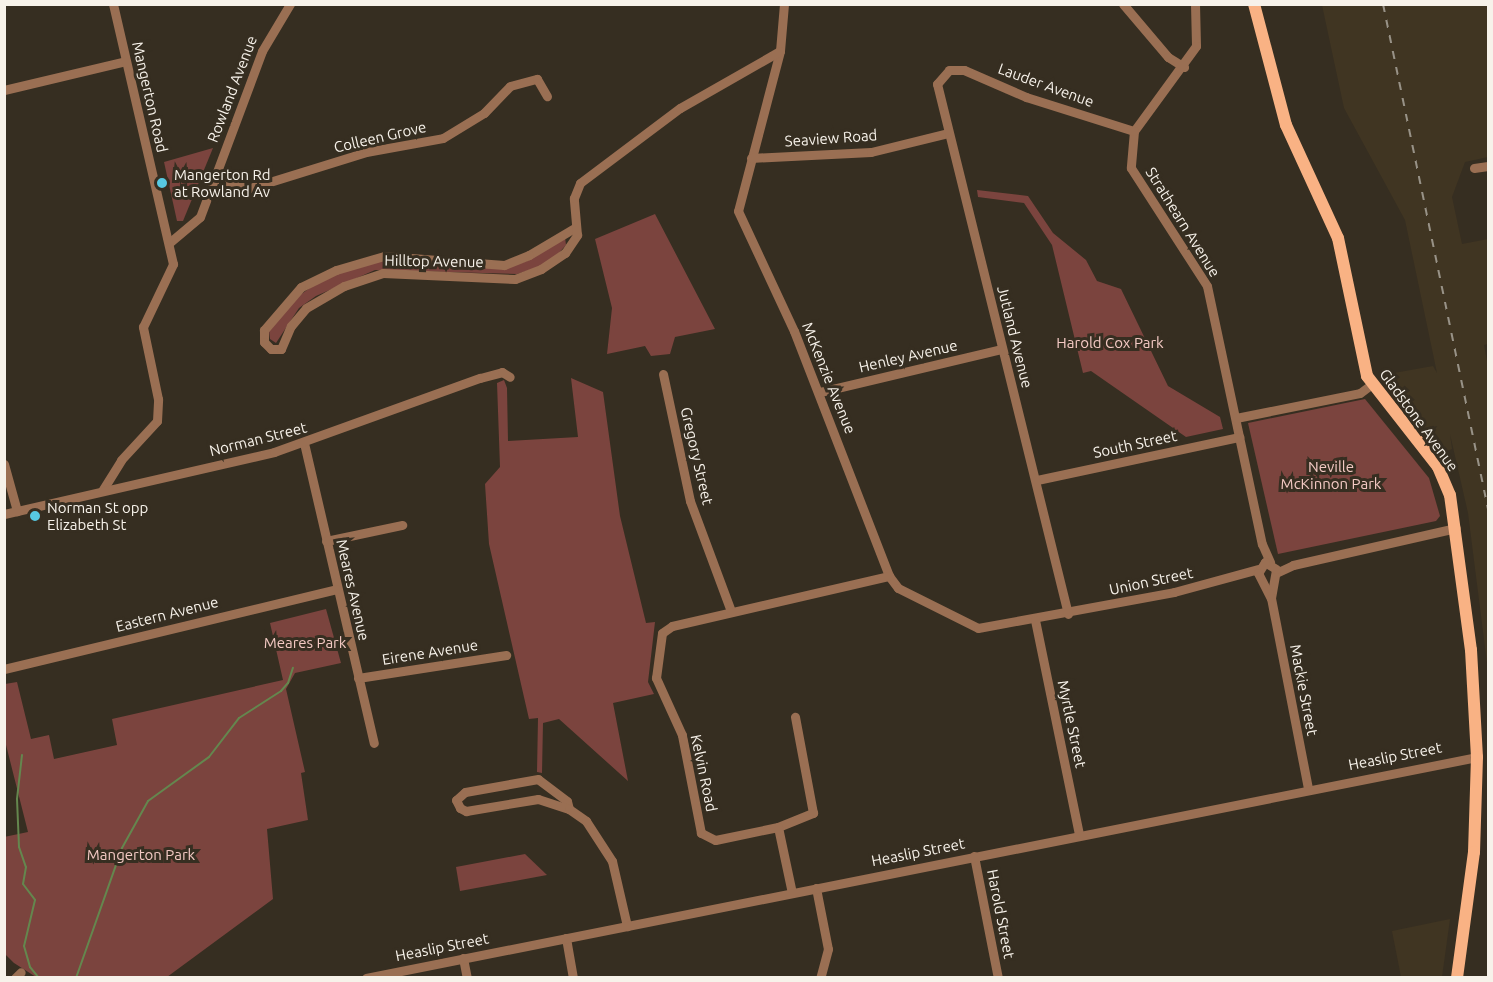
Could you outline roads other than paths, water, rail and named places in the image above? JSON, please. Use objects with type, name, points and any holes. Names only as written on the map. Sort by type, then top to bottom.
[{"type":"main road","name":"Gladstone Avenue","points":[[1254,4],[1286,125],[1336,231],[1372,384],[1443,474],[1456,528],[1471,650],[1477,757],[1474,852],[1457,978]]},
{"type":"street","name":"Mangerton Road","points":[[102,491],[159,414],[143,333],[173,264],[113,4]]},
{"type":"street","name":"Rowland Avenue","points":[[169,243],[200,217],[262,51],[290,4]]},
{"type":"street","name":"McKenzie Avenue","points":[[784,4],[780,51],[738,211],[820,392],[889,576],[898,588],[978,628],[1068,614]]},
{"type":"street","points":[[1123,4],[1168,57],[1184,67]]},
{"type":"street","points":[[1134,131],[1184,67],[1196,46],[1195,4]]},
{"type":"street","name":"Hilltop Avenue","points":[[576,227],[529,255],[504,265],[384,256],[336,270],[301,287],[264,330],[264,342],[271,349],[281,349],[291,327],[306,308],[344,285],[383,273],[515,279],[541,269],[565,253],[577,236],[574,198],[580,183],[680,108],[780,51]]},
{"type":"street","points":[[4,90],[126,61]]},
{"type":"street","points":[[536,68],[537,79],[547,96]]},
{"type":"street","name":"Lauder Avenue","points":[[949,70],[964,70],[1026,97],[1134,131]]},
{"type":"street","name":"Jutland Avenue","points":[[949,70],[937,84],[1002,350],[1037,480],[1068,614]]},
{"type":"street","name":"Colleen Grove","points":[[215,178],[250,188],[366,152],[443,138],[484,113],[510,86],[537,79]]},
{"type":"street","name":"Strathearn Avenue","points":[[1134,131],[1131,168],[1207,286],[1267,571]]},
{"type":"street","name":"Seaview Road","points":[[751,158],[871,152],[948,133]]},
{"type":"street","points":[[1474,168],[1488,166]]},
{"type":"street","name":"Henley Avenue","points":[[820,392],[1002,350]]},
{"type":"street","name":"Norman Street","points":[[4,514],[304,443],[480,378],[502,372],[510,377]]},
{"type":"street","name":"Gregory Street","points":[[663,374],[690,501],[731,611]]},
{"type":"street","points":[[1236,418],[1360,393],[1372,384]]},
{"type":"street","name":"South Street","points":[[1037,480],[1239,437]]},
{"type":"street","name":"Meares Avenue","points":[[304,443],[336,589],[374,743]]},
{"type":"street","points":[[4,464],[17,511]]},
{"type":"street","points":[[326,541],[402,525]]},
{"type":"street","name":"Union Street","points":[[1068,614],[1456,528]]},
{"type":"street","name":"Mackie Street","points":[[1267,571],[1308,788]]},
{"type":"street","name":"Kelvin Road","points":[[778,827],[714,840],[701,832],[682,735],[656,678],[662,633],[672,626],[731,611],[889,576]]},
{"type":"street","name":"Eastern Avenue","points":[[4,669],[336,589]]},
{"type":"street","name":"Myrtle Street","points":[[1035,620],[1080,835]]},
{"type":"street","name":"Eirene Avenue","points":[[358,678],[506,655]]},
{"type":"street","points":[[792,892],[778,827],[813,813],[795,717]]},
{"type":"street","name":"Heaslip Street","points":[[366,978],[1308,788],[1477,757]]},
{"type":"street","points":[[569,809],[567,801],[538,779],[465,792],[456,800],[460,808],[466,811],[527,799],[569,809],[586,821],[612,861],[627,926]]},
{"type":"street","name":"Harold Street","points":[[974,856],[998,978]]},
{"type":"street","points":[[816,888],[828,949],[820,978]]},
{"type":"street","points":[[566,938],[573,978]]},
{"type":"street","points":[[463,958],[467,978]]},
{"type":"waterway","points":[[76,978],[122,848],[148,801],[209,757],[239,718],[281,691],[288,683],[293,668]]},
{"type":"waterway","points":[[22,755],[17,799],[19,847],[26,867],[23,884],[35,900],[24,946],[30,967],[39,978]]},
{"type":"railway","points":[[1383,4],[1488,509]]},
{"type":"place","name":"Mangerton Rd at Rowland Av","points":[[162,183]]},
{"type":"place","name":"Norman St opp Elizabeth St","points":[[35,516]]},
{"type":"park label","name":"Harold Cox Park","points":[[1110,343]]},
{"type":"park label","name":"Neville McKinnon Park","points":[[1331,474]]},
{"type":"park label","name":"Meares Park","points":[[305,643]]},
{"type":"park label","name":"Mangerton Park","points":[[141,855]]}]
